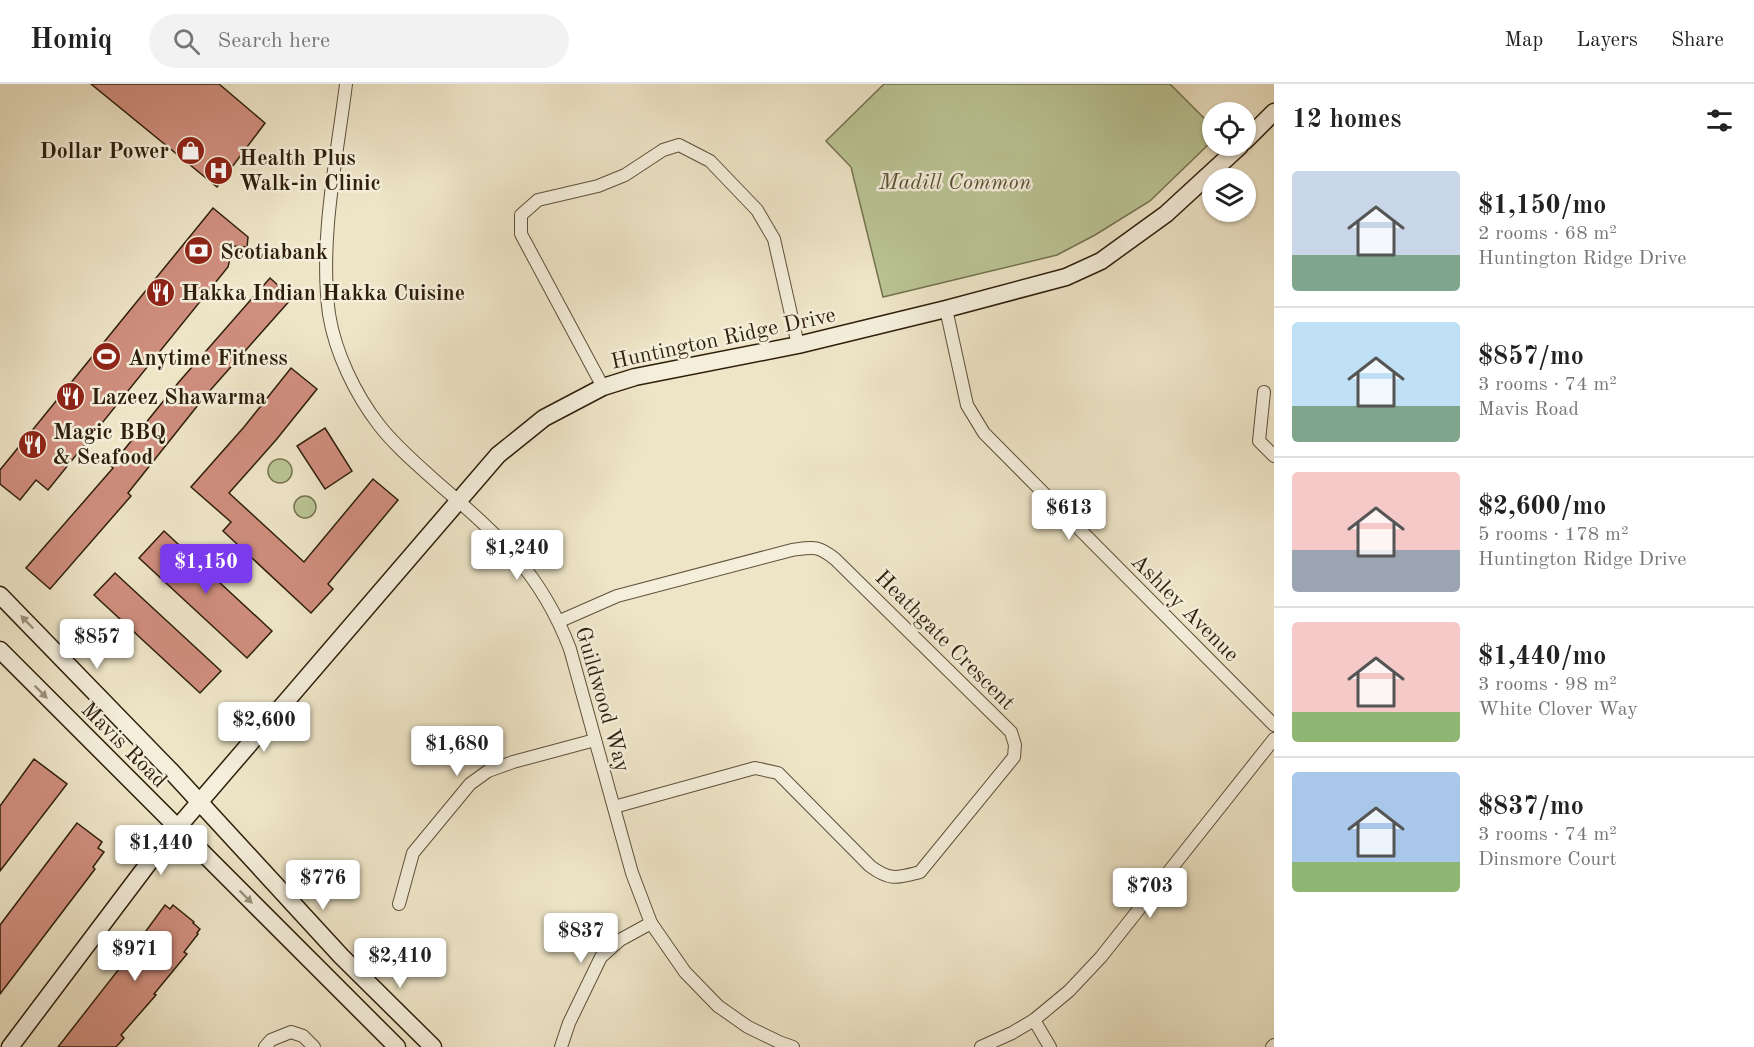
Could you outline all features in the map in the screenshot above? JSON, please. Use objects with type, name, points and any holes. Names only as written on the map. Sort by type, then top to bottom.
[{"type":"street","name":"Guildwood Way","points":[[346,84],[328,223],[326,264],[329,316],[335,339],[360,395],[379,425],[413,461],[513,551],[539,585],[560,621],[570,649],[632,873],[651,923],[685,972],[718,1006],[778,1045],[793,1047]]},
{"type":"street","points":[[1256,130],[1274,112]]},
{"type":"street","points":[[603,387],[521,234],[521,215],[538,200],[598,186],[625,175],[663,150],[679,145],[710,161],[757,210],[774,239],[798,345]]},
{"type":"street","name":"Huntington Ridge Drive","points":[[10,1047],[199,802],[498,455],[543,418],[603,387],[634,377],[798,345],[1057,279],[1101,261],[1166,214],[1229,156]]},
{"type":"street","name":"Ashley Avenue","points":[[946,309],[967,405],[984,433],[1274,725]]},
{"type":"street","points":[[1264,392],[1259,441],[1274,456]]},
{"type":"street","name":"Heathgate Crescent","points":[[560,621],[617,596],[792,550],[814,547],[823,550],[835,559],[1011,732],[1015,745],[1014,757],[920,872],[899,877],[883,876],[870,866],[778,773],[754,768],[614,807]]},
{"type":"street","name":"Mavis Road","points":[[0,595],[199,802],[326,939],[434,1047]]},
{"type":"street","name":"Mavis Road","points":[[0,650],[397,1047]]},
{"type":"street","points":[[981,1047],[1034,1020],[1069,990],[1101,957],[1274,739]]},
{"type":"street","points":[[399,904],[413,853],[470,784],[488,771],[513,762],[595,740]]},
{"type":"street","points":[[561,1047],[569,1023],[601,957],[620,940],[651,923]]},
{"type":"street","points":[[1034,1020],[1050,1047]]},
{"type":"street","points":[[265,1047],[271,1040],[291,1032],[303,1036],[314,1047]]},
{"type":"green space","name":"Madill Common","points":[[884,84],[1170,84],[1202,116],[1202,151],[1150,201],[1095,235],[1057,255],[883,297],[851,167],[826,141]]},
{"type":"green space","points":[[280,459],[285,460],[291,466],[291,476],[285,482],[280,483],[275,482],[269,476],[268,471],[269,466],[275,460]]},
{"type":"green space","points":[[305,496],[313,499],[316,507],[313,515],[305,518],[297,515],[294,507],[297,499]]},
{"type":"building","points":[[91,84],[219,84],[265,123],[217,187]]},
{"type":"building","points":[[213,208],[248,237],[247,247],[233,246],[228,267],[48,490],[36,480],[20,500],[0,484],[0,470]]},
{"type":"building","points":[[270,278],[292,298],[206,395],[128,493],[131,496],[50,589],[26,568],[113,468],[111,466],[178,383]]},
{"type":"building","points":[[291,368],[317,389],[229,493],[304,562],[373,479],[398,500],[328,584],[333,589],[311,613],[223,531],[231,522],[191,487],[244,427]]},
{"type":"building","points":[[325,428],[352,471],[325,489],[297,446]]},
{"type":"building","points":[[164,531],[272,631],[247,658],[139,558]]},
{"type":"building","points":[[115,573],[221,671],[200,693],[94,595]]},
{"type":"building","points":[[34,759],[67,784],[0,871],[0,806]]},
{"type":"building","points":[[77,823],[102,842],[98,848],[104,852],[93,867],[95,869],[0,994],[0,925]]},
{"type":"building","points":[[165,905],[170,909],[173,905],[200,929],[184,952],[187,954],[154,994],[156,995],[121,1035],[124,1038],[116,1047],[58,1047],[144,937],[143,935]]},
{"type":"place","name":"Dollar Power","points":[[190,150]]},
{"type":"place","name":"Health Plus Walk-in Clinic","points":[[218,170]]},
{"type":"place","name":"Scotiabank","points":[[199,251]]},
{"type":"place","name":"Hakka Indian Hakka Cuisine","points":[[160,292]]},
{"type":"place","name":"Anytime Fitness","points":[[107,357]]},
{"type":"place","name":"Lazeez Shawarma","points":[[70,396]]},
{"type":"place","name":"Magic BBQ & Seafood","points":[[32,444]]}]
